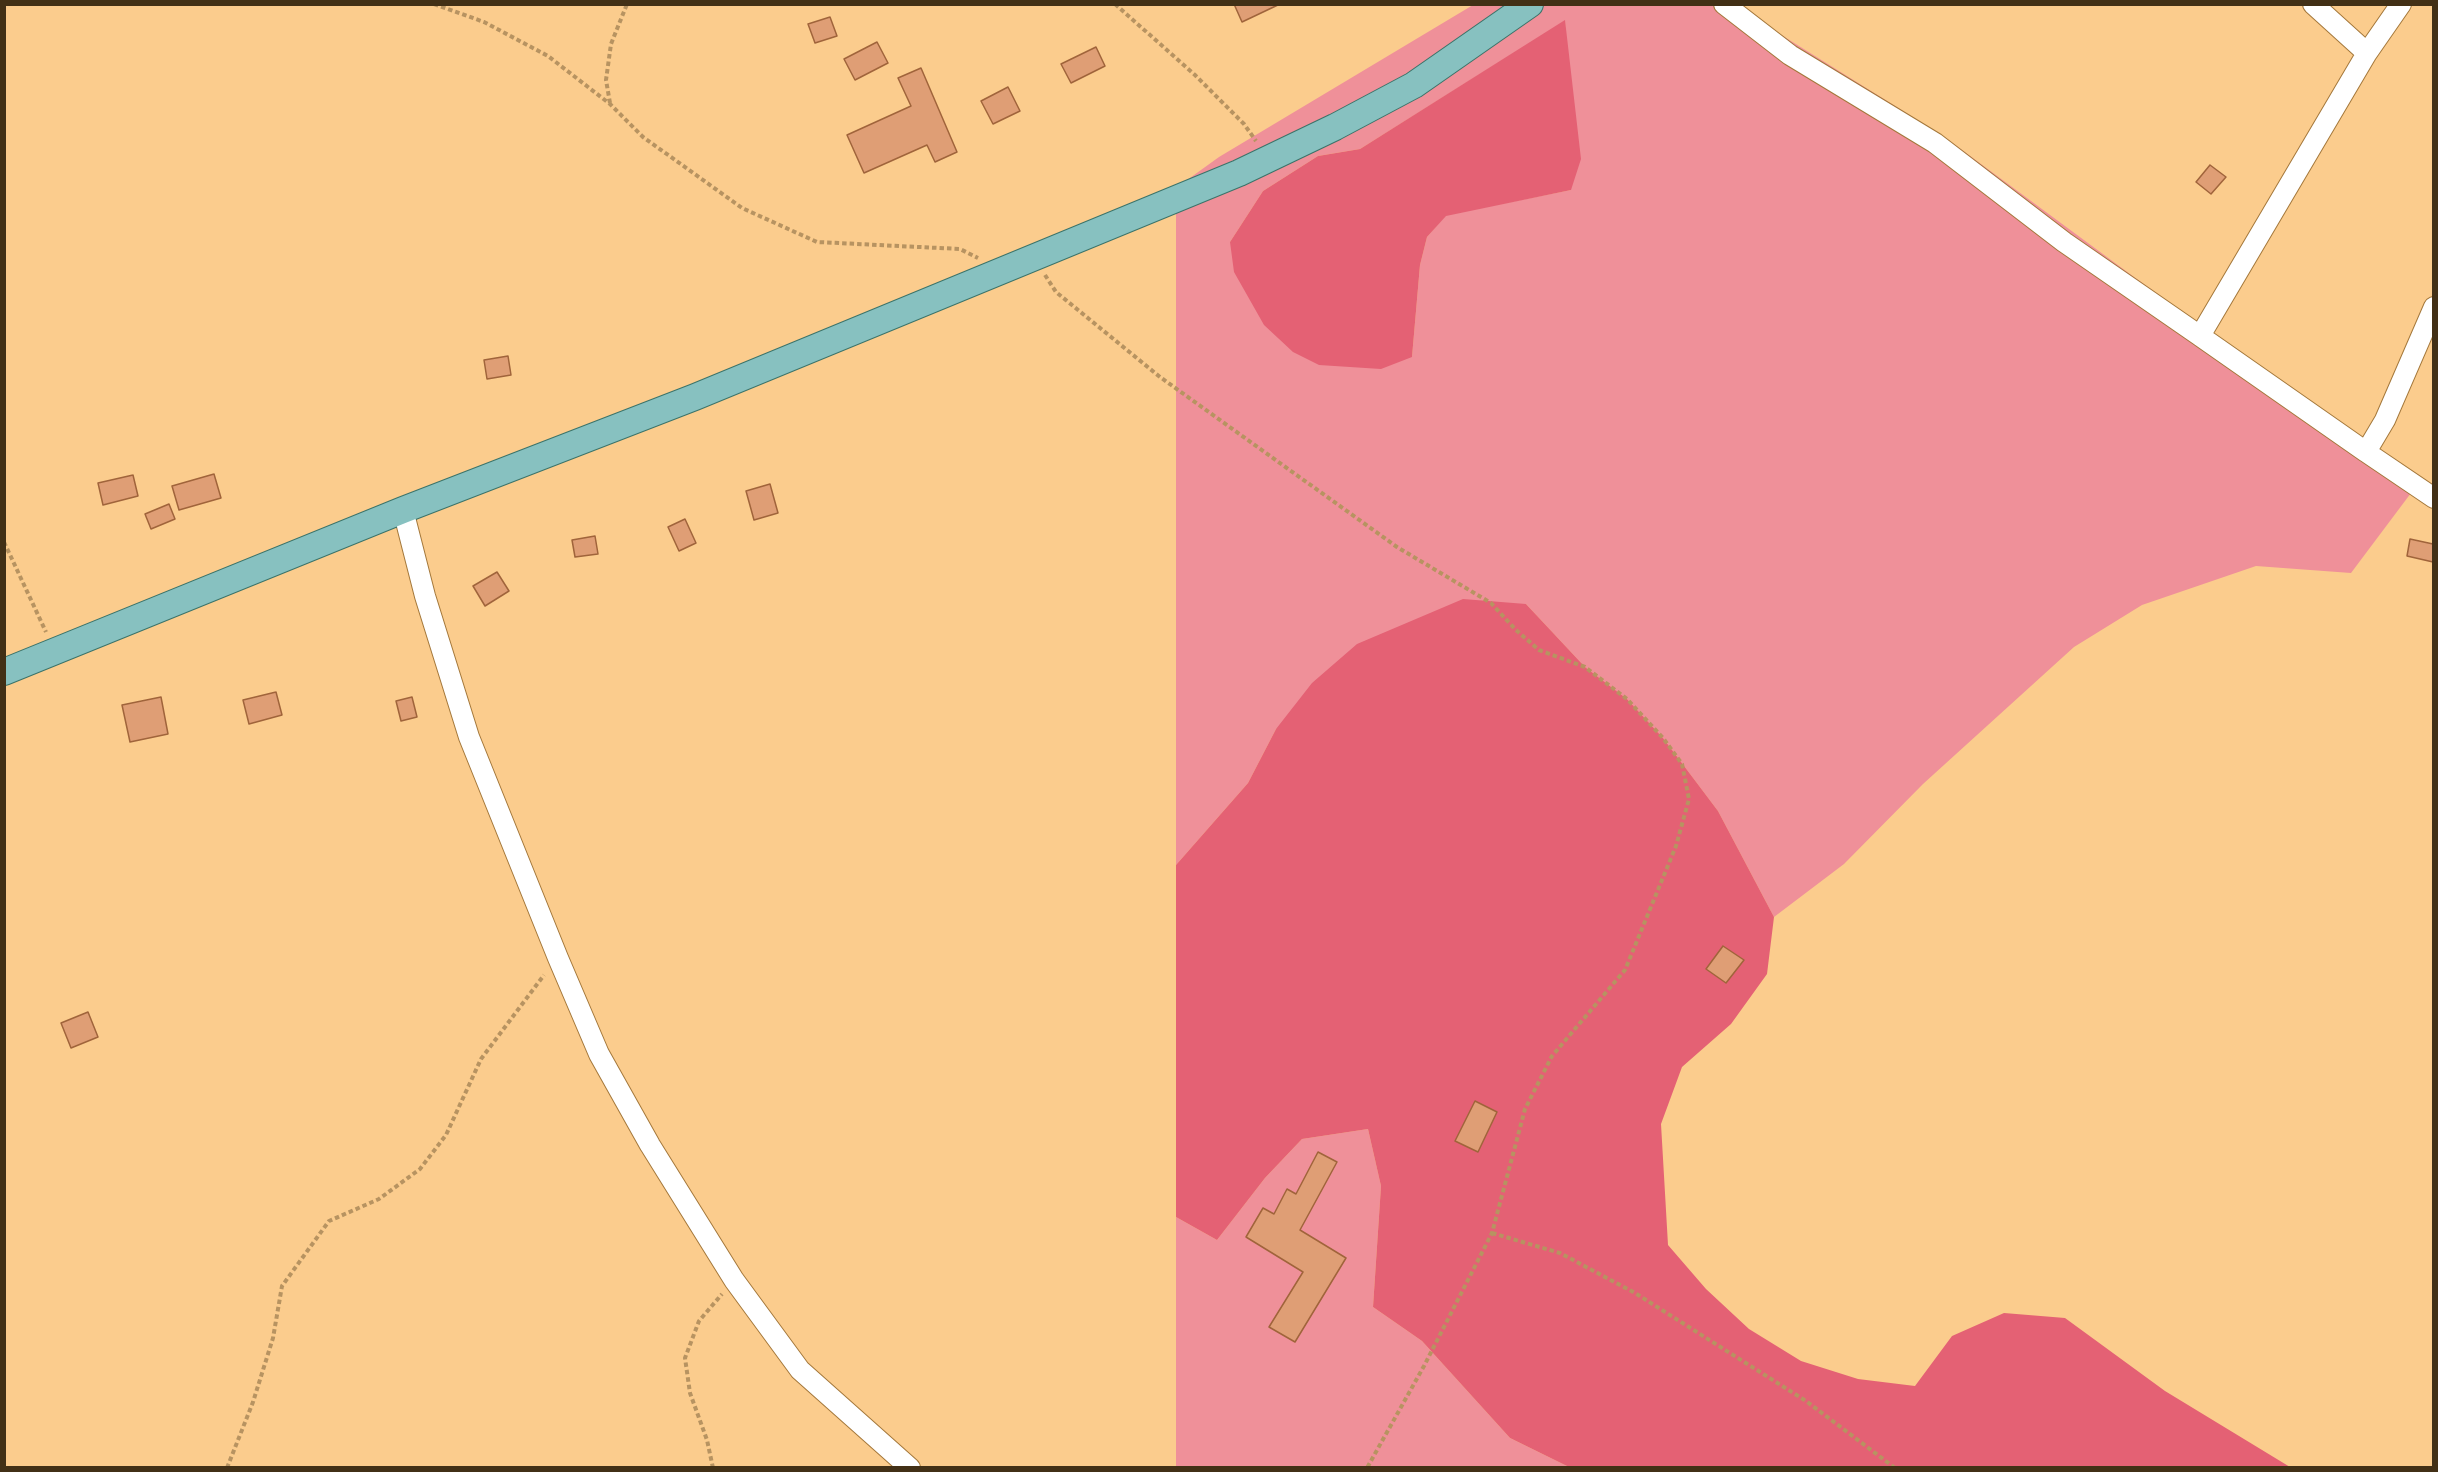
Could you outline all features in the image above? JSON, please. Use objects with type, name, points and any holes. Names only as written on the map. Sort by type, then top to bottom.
[{"type":"main road","points":[[4,672],[403,510],[695,397],[1001,270],[1156,209],[1335,127],[1414,85],[1530,4]]},
{"type":"street","points":[[1724,4],[1790,55],[1935,143],[2064,242],[2433,498]]},
{"type":"street","points":[[2313,4],[2367,53]]},
{"type":"street","points":[[2200,336],[2367,53],[2401,4]]},
{"type":"street","points":[[2366,452],[2385,420],[2433,307]]},
{"type":"street","points":[[403,510],[425,596],[468,737],[599,1054],[650,1145],[734,1280],[800,1370],[910,1467]]},
{"type":"path","points":[[434,4],[484,22],[548,56],[610,104],[643,137],[742,208],[817,242],[960,249],[1001,270]]},
{"type":"path","points":[[610,104],[606,80],[612,44],[627,4]]},
{"type":"path","points":[[1114,4],[1195,75],[1244,124],[1268,159]]},
{"type":"path","points":[[1033,257],[1056,292],[1160,376],[1397,547],[1491,603],[1516,630],[1539,650],[1584,667],[1627,699],[1663,738],[1682,764],[1689,799],[1676,846],[1625,970],[1552,1056],[1525,1109],[1492,1233],[1424,1365],[1367,1467]]},
{"type":"path","points":[[4,542],[26,584],[54,652]]},
{"type":"path","points":[[227,1467],[253,1402],[273,1338],[282,1286],[328,1221],[380,1199],[420,1169],[446,1135],[481,1059],[523,1000],[558,958]]},
{"type":"path","points":[[1492,1233],[1560,1253],[1635,1293],[1806,1401],[1895,1467]]},
{"type":"path","points":[[714,1467],[690,1393],[685,1358],[699,1322],[734,1280]]},
{"type":"shaded area","points":[[1473,5],[1740,5],[1783,36],[1943,136],[2134,277],[2420,481],[2351,573],[2256,566],[2142,605],[2074,647],[1923,784],[1844,864],[1774,917],[1718,811],[1663,738],[1627,699],[1585,667],[1526,604],[1276,729],[1248,783],[1176,865],[1176,188],[1219,157]],"holes":[[[1565,21],[1571,190],[1446,215],[1427,237],[1420,265],[1412,357],[1230,242],[1263,191],[1318,156],[1360,149]]]},
{"type":"shaded area","points":[[1565,20],[1581,159],[1571,190],[1446,216],[1427,237],[1420,265],[1412,357],[1381,369],[1319,365],[1293,352],[1264,325],[1234,272],[1230,242],[1263,191],[1318,156],[1360,149]]},
{"type":"shaded area","points":[[1463,599],[1526,604],[1585,667],[1627,699],[1663,738],[1718,811],[1774,917],[1767,974],[1731,1024],[1682,1067],[1661,1124],[1668,1245],[1706,1289],[1749,1329],[1801,1361],[1858,1379],[1915,1386],[1952,1336],[2004,1313],[2065,1318],[2165,1391],[2290,1467],[1569,1467],[1510,1438],[1422,1341],[1373,1307],[1381,1186],[1368,1129],[1302,1139],[1265,1178],[1217,1240],[1176,1217],[1176,865],[1248,783],[1276,729],[1312,683],[1357,644]]},
{"type":"shaded area","points":[[1368,1129],[1381,1186],[1373,1307],[1422,1341],[1510,1438],[1569,1467],[1176,1467],[1176,1217],[1217,1240],[1265,1178],[1302,1139]]},
{"type":"building","points":[[1234,4],[1280,4],[1242,22]]},
{"type":"building","points":[[830,17],[837,36],[815,43],[808,24]]},
{"type":"building","points":[[877,42],[888,63],[855,80],[844,59]]},
{"type":"building","points":[[1096,47],[1105,66],[1071,83],[1061,64]]},
{"type":"building","points":[[921,68],[957,152],[935,162],[927,145],[864,173],[847,135],[911,106],[898,78]]},
{"type":"building","points":[[1008,87],[1020,111],[993,124],[981,101]]},
{"type":"building","points":[[2210,165],[2226,177],[2211,194],[2196,182]]},
{"type":"building","points":[[508,356],[511,375],[487,379],[484,360]]},
{"type":"building","points":[[214,474],[221,498],[179,510],[172,486]]},
{"type":"building","points":[[133,475],[138,496],[103,505],[98,483]]},
{"type":"building","points":[[770,484],[778,513],[754,520],[746,491]]},
{"type":"building","points":[[169,504],[175,519],[151,529],[145,514]]},
{"type":"building","points":[[685,519],[696,543],[679,551],[668,527]]},
{"type":"building","points":[[595,536],[598,554],[575,557],[572,540]]},
{"type":"building","points":[[2410,539],[2433,544],[2433,562],[2407,556]]},
{"type":"building","points":[[497,572],[509,591],[485,606],[473,586]]},
{"type":"building","points":[[276,692],[282,715],[249,724],[243,700]]},
{"type":"building","points":[[161,697],[168,734],[130,742],[122,705]]},
{"type":"building","points":[[412,697],[417,717],[401,721],[396,701]]},
{"type":"building","points":[[1723,946],[1744,960],[1726,983],[1706,969]]},
{"type":"building","points":[[88,1012],[98,1037],[71,1048],[61,1023]]},
{"type":"building","points":[[1475,1101],[1497,1112],[1478,1152],[1455,1141]]},
{"type":"building","points":[[1318,1152],[1337,1162],[1300,1230],[1346,1258],[1295,1342],[1269,1327],[1303,1272],[1246,1237],[1263,1208],[1274,1214],[1287,1189],[1296,1194]]}]
